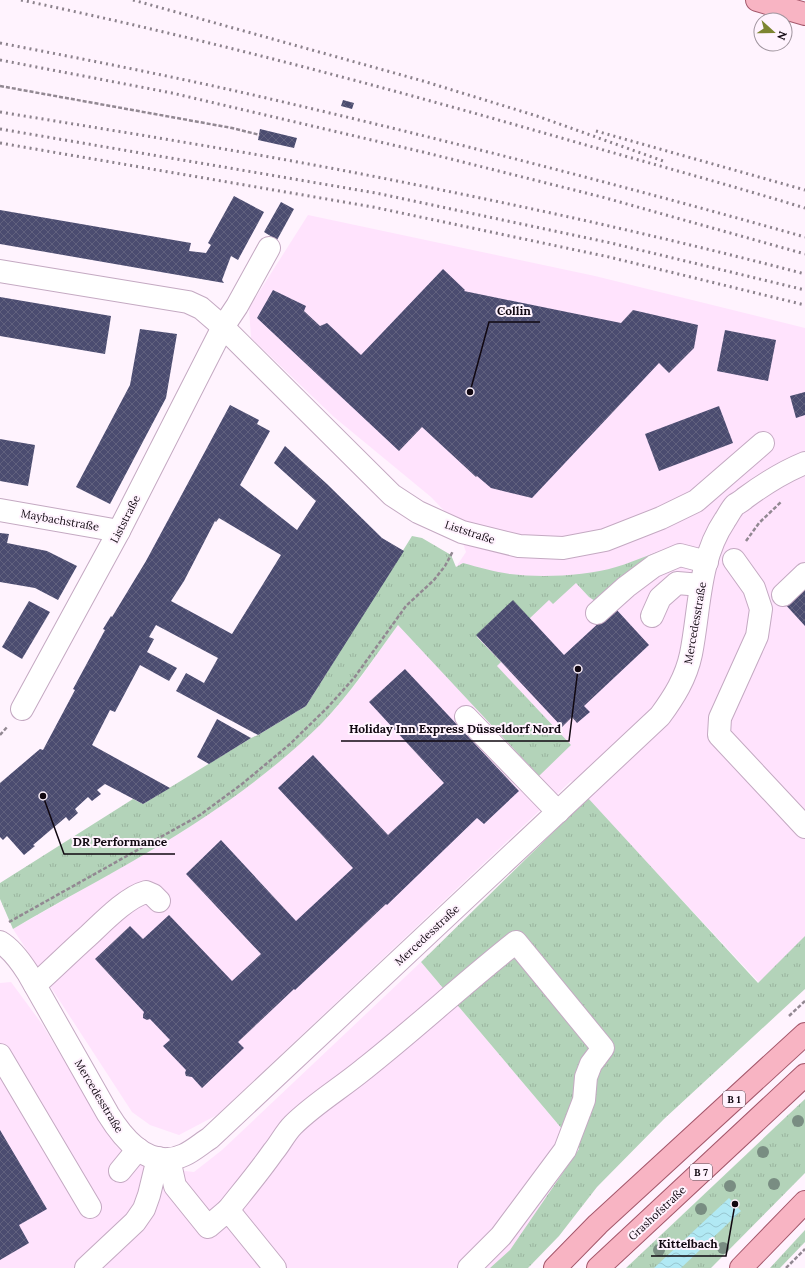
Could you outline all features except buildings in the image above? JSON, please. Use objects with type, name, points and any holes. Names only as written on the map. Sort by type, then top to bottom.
[{"type":"main road","points":[[757,0],[805,14]]},
{"type":"main road","name":"B 1","points":[[555,1268],[598,1224],[805,1034]]},
{"type":"main road","name":"Grashofstraße","points":[[598,1268],[805,1076]]},
{"type":"main road","points":[[741,1268],[805,1202]]},
{"type":"street","name":"Liststraße","points":[[22,709],[119,531],[223,327],[269,248]]},
{"type":"street","name":"Liststraße","points":[[0,271],[188,302],[201,308],[223,327],[392,495],[418,512],[458,530],[519,546],[563,548],[605,540],[661,518],[696,501],[763,443]]},
{"type":"street","name":"Mercedesstraße","points":[[3,932],[4,944],[19,959],[35,985],[119,1132],[143,1153],[163,1158],[184,1155],[210,1138],[660,716],[673,699],[684,679],[691,655],[701,585],[709,550],[721,527],[735,506],[756,490],[787,470],[805,463]]},
{"type":"street","name":"Maybachstraße","points":[[0,510],[119,531]]},
{"type":"street","points":[[597,613],[626,587],[654,566],[680,555],[707,562]]},
{"type":"street","points":[[734,560],[754,588],[761,609],[757,636],[720,718],[719,735],[805,827]]},
{"type":"street","points":[[783,595],[805,574]]},
{"type":"street","points":[[652,616],[660,598],[677,583],[701,585]]},
{"type":"street","points":[[466,717],[558,812]]},
{"type":"street","points":[[35,985],[110,915],[132,898],[140,893],[146,892],[159,900]]},
{"type":"street","points":[[163,1158],[175,1186],[208,1227],[228,1210],[273,1153],[292,1126],[332,1092],[364,1069],[442,1005],[473,976],[516,942],[604,1048],[591,1064],[586,1077],[584,1100],[565,1150],[501,1236],[469,1268]]},
{"type":"street","points":[[0,1055],[90,1207]]},
{"type":"street","points":[[120,1170],[138,1149]]},
{"type":"street","points":[[86,1268],[136,1222],[144,1208],[163,1158]]},
{"type":"street","points":[[228,1210],[275,1268]]},
{"type":"path","points":[[0,86],[232,128],[260,135]]},
{"type":"path","points":[[734,560],[759,523],[781,502],[787,499]]},
{"type":"path","points":[[3,932],[200,815],[242,784],[290,744],[328,707],[354,678],[406,606],[434,580],[445,566],[453,550]]},
{"type":"path","points":[[786,1268],[805,1249]]},
{"type":"shaded area","points":[[308,215],[595,276],[805,328],[805,953],[767,991],[571,781],[217,1115],[179,1135],[150,1125],[132,1112],[13,929],[185,830],[238,794],[264,774],[300,743],[336,708],[361,677],[398,625],[450,576],[466,552],[456,523],[431,497],[334,417],[251,338],[249,308]]},
{"type":"shaded area","points":[[421,962],[579,1149],[510,1250],[490,1268],[0,1268],[0,983],[11,982],[42,1024],[116,1146],[143,1164],[167,1169],[194,1172],[222,1150]]},
{"type":"green space","points":[[412,536],[422,538],[451,555],[456,567],[463,563],[504,573],[535,576],[577,574],[604,570],[680,546],[595,601],[589,597],[576,583],[553,604],[549,600],[529,619],[513,603],[477,637],[501,662],[497,666],[571,745],[539,776],[398,625],[362,676],[333,712],[303,741],[240,793],[173,838],[13,929],[0,899],[0,883],[133,799],[143,804],[306,706]]},
{"type":"green space","points":[[588,798],[758,983],[805,936],[805,989],[664,1119],[597,1187],[559,1236],[528,1268],[490,1268],[510,1250],[579,1149],[421,962]]},
{"type":"green space","points":[[805,1099],[805,1173],[711,1268],[626,1268]]},
{"type":"green space","points":[[805,1230],[805,1242],[780,1268],[770,1268]]},
{"type":"water","points":[[729,1198],[741,1211],[681,1268],[654,1268]]},
{"type":"railway","points":[[21,0],[156,30],[358,81],[805,208]]},
{"type":"railway","points":[[133,0],[423,81],[537,116],[666,162]]},
{"type":"railway","points":[[0,43],[187,80],[319,110],[528,162],[805,237]]},
{"type":"railway","points":[[0,60],[172,93],[427,153],[602,197],[805,254]]},
{"type":"railway","points":[[0,112],[240,152],[435,189],[647,235],[805,274]]},
{"type":"railway","points":[[0,129],[376,193],[611,243],[805,290]]},
{"type":"railway","points":[[596,131],[805,190]]},
{"type":"railway","points":[[0,143],[373,207],[609,257],[805,305]]},
{"type":"place","name":"Collin","points":[[470,392]]},
{"type":"place","name":"Holiday Inn Express Düsseldorf Nord","points":[[578,669]]},
{"type":"place","name":"DR Performance","points":[[43,796]]},
{"type":"place","name":"Kittelbach","points":[[735,1204]]}]
